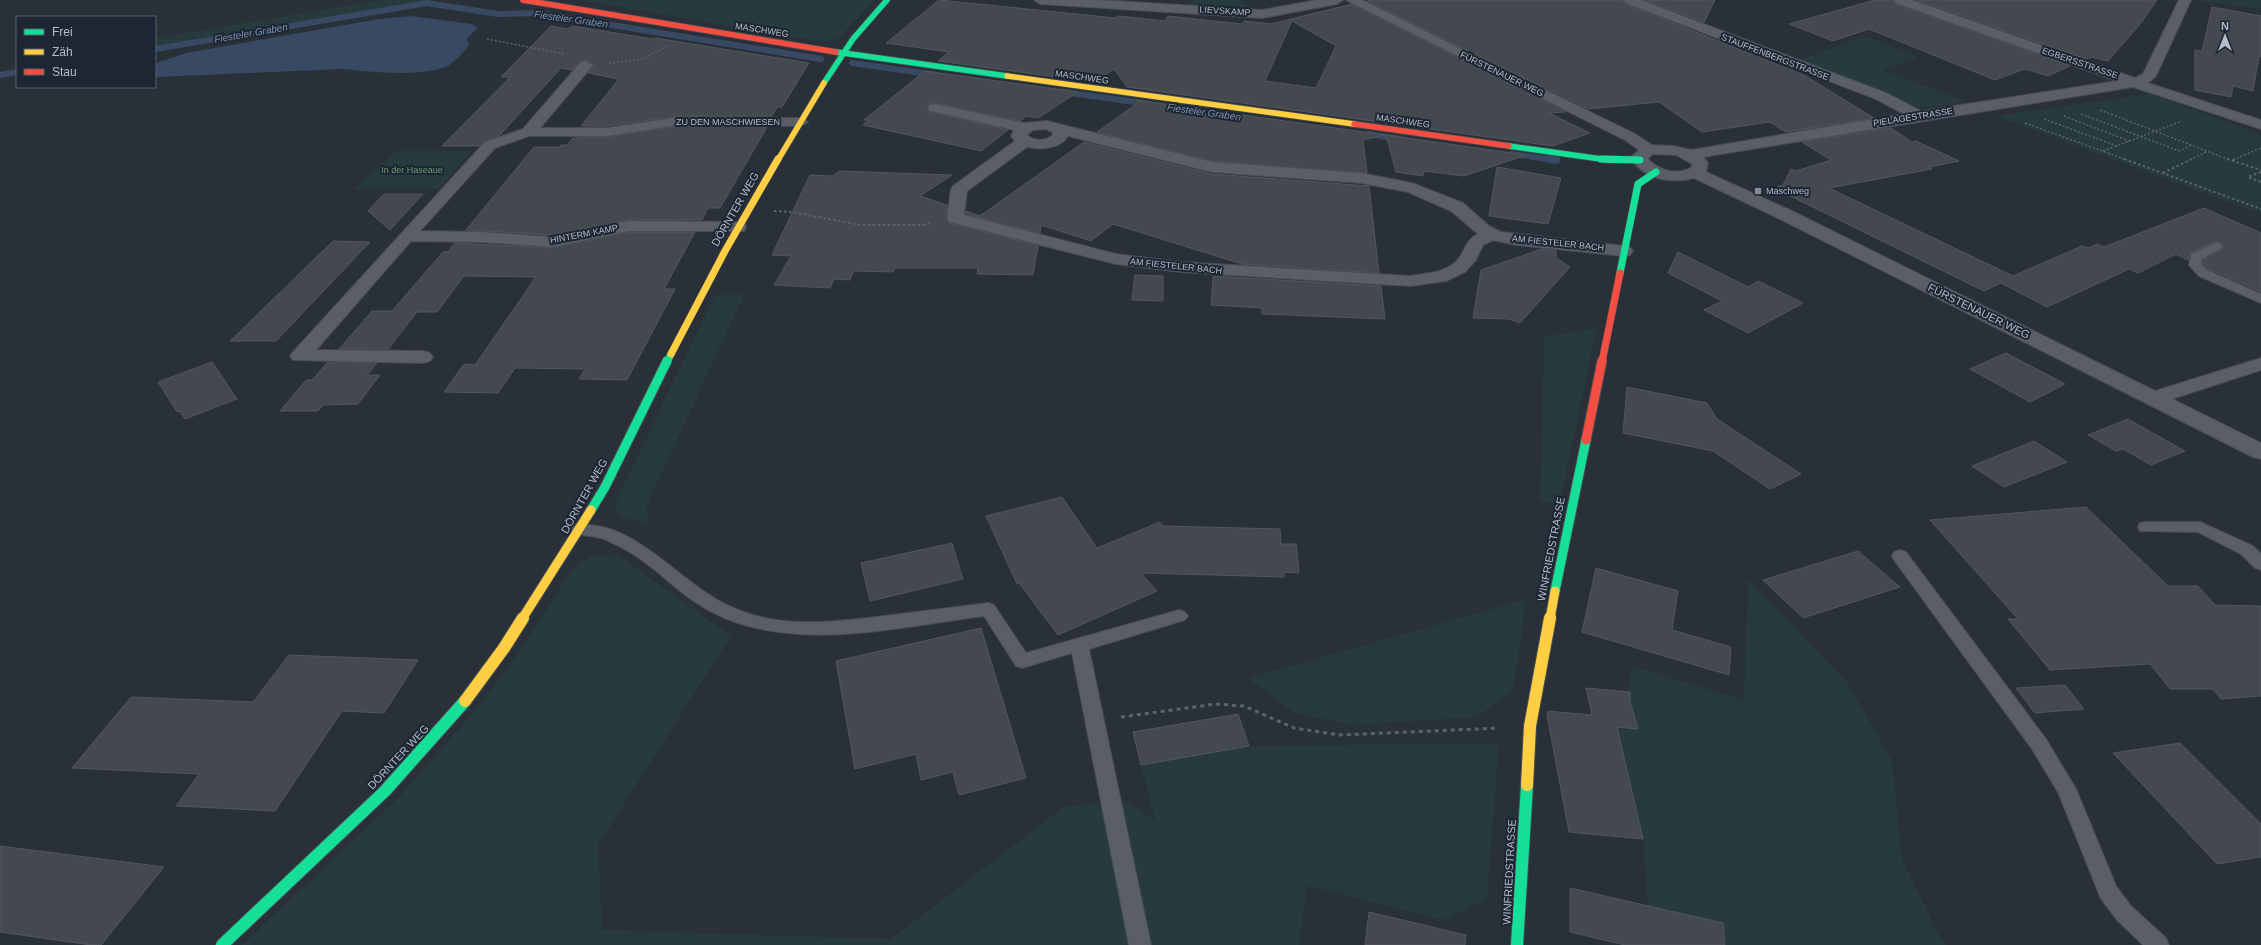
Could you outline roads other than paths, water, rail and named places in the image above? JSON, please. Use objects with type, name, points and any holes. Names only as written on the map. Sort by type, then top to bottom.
[{"type":"street","name":"MASCHWEG","points":[[523,0],[842,53],[1608,160],[1645,155]]},
{"type":"street","name":"DÖRNTER WEG","points":[[222,945],[298,875],[384,791],[460,706],[504,648],[605,487],[702,291],[747,211],[842,53],[865,22],[888,0]]},
{"type":"street","name":"LIEVSKAMP","points":[[1040,0],[1262,14],[1337,0]]},
{"type":"street","name":"FÜRSTENAUER WEG","points":[[1352,0],[1616,130],[1645,155],[1642,164],[1656,172]]},
{"type":"street","name":"STAUFFENBERGSTRASSE","points":[[1630,0],[1881,96],[1919,116]]},
{"type":"street","name":"EGBERSSTRASSE","points":[[1900,0],[2136,83],[2261,124]]},
{"type":"street","points":[[2136,83],[2149,76],[2180,2]]},
{"type":"street","points":[[423,356],[300,356],[406,236],[490,145],[528,132],[586,65]]},
{"type":"street","name":"PIELAGESTRASSE","points":[[1690,156],[1919,116],[2136,83]]},
{"type":"street","points":[[935,108],[1025,135]]},
{"type":"street","name":"ZU DEN MASCHWIESEN","points":[[528,132],[606,132],[679,121],[801,122]]},
{"type":"street","name":"AM FIESTELER BACH","points":[[1492,234],[1476,242],[1467,260],[1459,268],[1440,278],[1410,281],[1181,268],[1116,260],[955,218],[959,189],[1025,135],[1038,144],[1053,142],[1061,136],[1059,130],[1212,167],[1361,178],[1412,188],[1457,207],[1483,230],[1492,234],[1516,240],[1624,251]]},
{"type":"street","points":[[1645,155],[1673,150],[1696,159],[1701,167],[1696,173],[1673,176],[1656,172]]},
{"type":"street","name":"WINFRIEDSTRASSE","points":[[1517,945],[1530,726],[1555,590],[1638,184],[1656,172]]},
{"type":"street","name":"FÜRSTENAUER WEG","points":[[1696,173],[1786,215],[2261,452]]},
{"type":"street","name":"HINTERM KAMP","points":[[406,236],[480,237],[552,242],[629,226],[738,227]]},
{"type":"street","points":[[2155,398],[2261,364]]},
{"type":"lane","points":[[2216,246],[2195,257],[2194,265],[2203,273],[2261,299]]},
{"type":"lane","points":[[2146,527],[2200,527],[2247,550],[2261,564]]},
{"type":"lane","points":[[580,529],[607,534],[638,550],[678,582],[718,608],[768,624],[826,630],[988,609],[1022,661],[1179,616]]},
{"type":"lane","points":[[1900,556],[2040,744],[2066,789],[2108,892],[2124,913],[2158,945]]},
{"type":"lane","points":[[1079,644],[1140,945]]},
{"type":"water","points":[[411,16],[472,24],[478,28],[467,38],[469,46],[451,64],[429,71],[399,73],[343,69],[156,77],[156,64],[186,53],[379,19]]},
{"type":"waterway","name":"Fiesteler Graben","points":[[156,49],[427,3],[498,14],[538,13],[821,59]]},
{"type":"waterway","name":"Fiesteler Graben","points":[[852,63],[936,75]]},
{"type":"waterway","name":"Fiesteler Graben","points":[[0,75],[16,72]]},
{"type":"waterway","name":"Fiesteler Graben","points":[[1063,92],[1150,104]]},
{"type":"waterway","name":"Fiesteler Graben","points":[[1368,134],[1400,139]]},
{"type":"waterway","name":"Fiesteler Graben","points":[[1511,154],[1556,160],[1549,159]]},
{"type":"place","name":"Maschweg","points":[[1758,191]]},
{"type":"park label","name":"In der Haseaue","points":[[412,170]]}]
